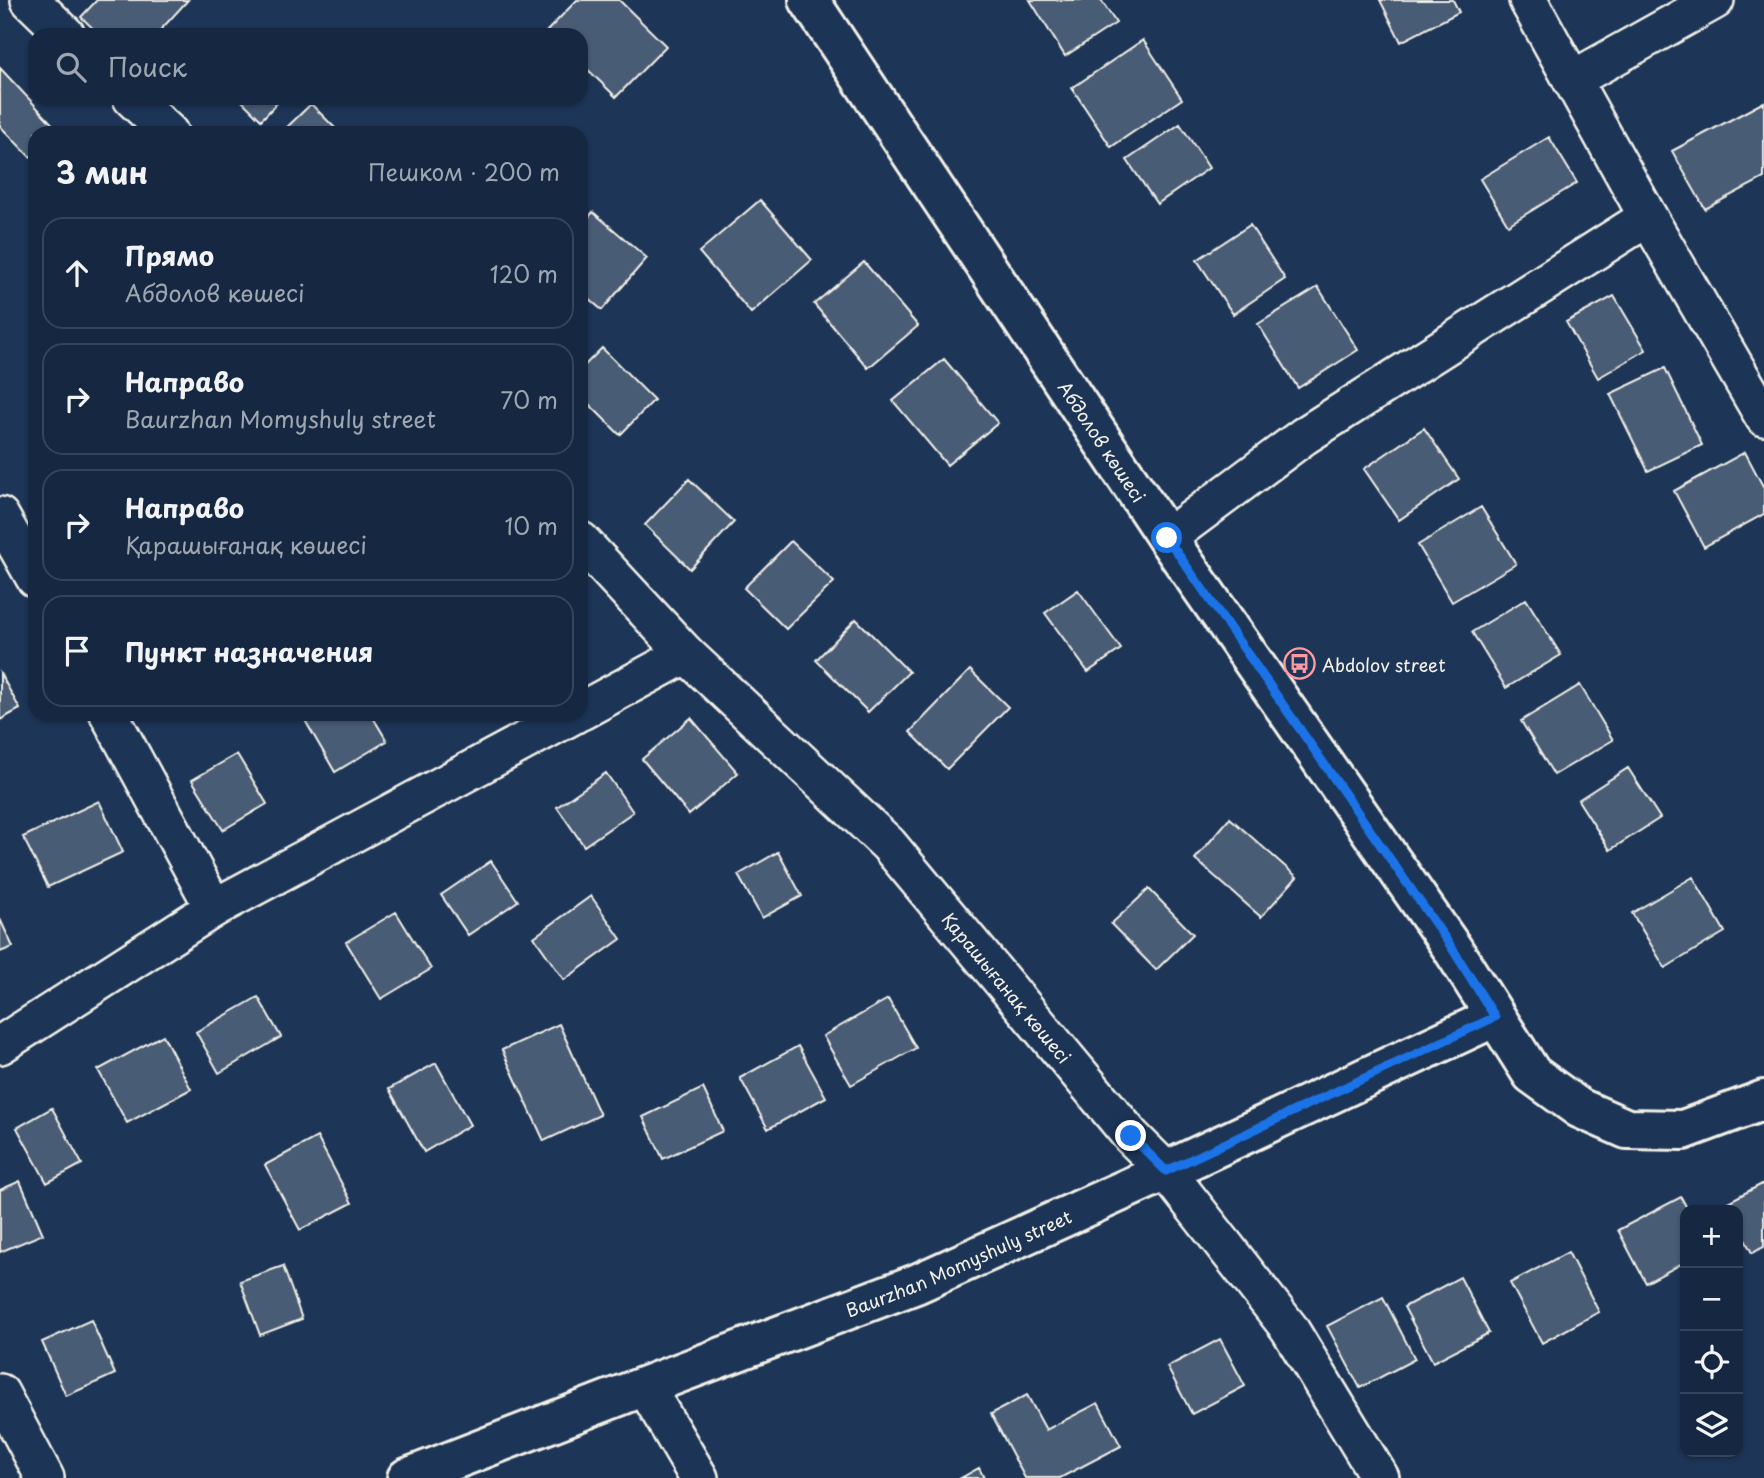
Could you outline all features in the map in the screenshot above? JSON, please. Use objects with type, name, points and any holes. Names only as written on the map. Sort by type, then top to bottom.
[{"type":"street","points":[[30,0],[59,28]]},
{"type":"street","name":"Абдолов көшесі","points":[[809,0],[1167,538],[1452,948],[1532,1074],[1579,1108],[1627,1129],[1683,1130],[1764,1100]]},
{"type":"street","points":[[1528,0],[1648,217],[1764,417]]},
{"type":"street","points":[[1572,80],[1715,0]]},
{"type":"street","points":[[139,105],[162,126]]},
{"type":"street","points":[[1167,538],[1304,436],[1648,217]]},
{"type":"street","points":[[0,516],[28,566]]},
{"type":"street","name":"Қарашығанақ көшесі","points":[[588,549],[686,654],[888,844],[1131,1136],[1166,1171],[1289,1328],[1380,1478]]},
{"type":"street","points":[[588,706],[686,654]]},
{"type":"street","points":[[113,721],[214,908]]},
{"type":"street","points":[[0,1045],[214,908],[562,721]]},
{"type":"street","name":"Baurzhan Momyshuly street","points":[[407,1478],[916,1284],[1495,1017]]},
{"type":"street","points":[[645,1386],[699,1478]]},
{"type":"street","points":[[0,1393],[45,1478]]},
{"type":"building","points":[[97,0],[188,0],[162,28],[93,28],[81,17]]},
{"type":"building","points":[[577,0],[619,0],[666,46],[616,97],[588,70],[588,28],[550,28]]},
{"type":"building","points":[[1030,0],[1101,0],[1116,23],[1065,56]]},
{"type":"building","points":[[1380,0],[1453,0],[1459,12],[1401,42]]},
{"type":"building","points":[[1143,40],[1182,99],[1111,147],[1072,88]]},
{"type":"building","points":[[0,68],[28,98],[28,105],[35,105],[54,126],[28,126],[28,155],[0,126]]},
{"type":"building","points":[[1764,102],[1764,178],[1705,209],[1672,151]]},
{"type":"building","points":[[246,105],[275,105],[261,120]]},
{"type":"building","points":[[312,105],[333,126],[288,126]]},
{"type":"building","points":[[1180,124],[1209,168],[1157,204],[1127,160]]},
{"type":"building","points":[[1549,137],[1577,183],[1508,225],[1480,179]]},
{"type":"building","points":[[760,200],[812,260],[751,313],[699,252]]},
{"type":"building","points":[[593,212],[647,258],[602,310],[588,298],[588,218]]},
{"type":"building","points":[[1250,225],[1285,279],[1233,314],[1197,260]]},
{"type":"building","points":[[864,262],[918,326],[868,368],[814,304]]},
{"type":"building","points":[[1318,287],[1358,350],[1298,388],[1258,324]]},
{"type":"building","points":[[1614,296],[1646,350],[1598,378],[1566,322]]},
{"type":"building","points":[[602,348],[654,400],[620,435],[588,403],[588,362]]},
{"type":"building","points":[[944,359],[998,423],[947,465],[893,401]]},
{"type":"building","points":[[1665,368],[1702,445],[1648,471],[1610,394]]},
{"type":"building","points":[[1424,428],[1459,479],[1399,520],[1364,469]]},
{"type":"building","points":[[1745,452],[1764,488],[1764,514],[1704,547],[1674,491]]},
{"type":"building","points":[[689,479],[734,522],[690,569],[645,525]]},
{"type":"building","points":[[1481,507],[1516,564],[1452,602],[1418,545]]},
{"type":"building","points":[[791,541],[834,582],[786,629],[744,588]]},
{"type":"building","points":[[1078,590],[1121,649],[1088,672],[1045,613]]},
{"type":"building","points":[[1526,599],[1561,655],[1506,688],[1472,632]]},
{"type":"building","points":[[856,619],[909,672],[868,712],[816,660]]},
{"type":"building","points":[[970,670],[1008,707],[947,769],[910,732]]},
{"type":"building","points":[[0,673],[20,709],[0,720]]},
{"type":"building","points":[[1580,685],[1613,740],[1554,775],[1521,721]]},
{"type":"building","points":[[691,718],[738,773],[689,815],[642,759]]},
{"type":"building","points":[[375,721],[387,741],[335,772],[306,722]]},
{"type":"building","points":[[237,754],[267,804],[223,830],[192,780]]},
{"type":"building","points":[[1628,768],[1660,818],[1610,850],[1578,800]]},
{"type":"building","points":[[606,773],[633,812],[584,846],[557,807]]},
{"type":"building","points":[[99,801],[123,852],[48,887],[23,837]]},
{"type":"building","points":[[1230,818],[1297,877],[1261,917],[1195,859]]},
{"type":"building","points":[[778,852],[802,896],[762,918],[738,875]]},
{"type":"building","points":[[491,861],[518,901],[468,935],[441,895]]},
{"type":"building","points":[[1693,877],[1725,932],[1665,968],[1632,913]]},
{"type":"building","points":[[1149,889],[1193,934],[1156,970],[1111,924]]},
{"type":"building","points":[[591,896],[621,939],[564,980],[534,937]]},
{"type":"building","points":[[396,912],[431,969],[381,999],[346,942]]},
{"type":"building","points":[[0,919],[13,947],[0,952]]},
{"type":"building","points":[[258,997],[281,1037],[219,1073],[196,1032]]},
{"type":"building","points":[[888,999],[916,1048],[851,1085],[823,1036]]},
{"type":"building","points":[[559,1024],[600,1115],[544,1141],[502,1050]]},
{"type":"building","points":[[163,1035],[191,1089],[127,1123],[98,1070]]},
{"type":"building","points":[[798,1046],[826,1097],[768,1129],[740,1078]]},
{"type":"building","points":[[436,1063],[470,1125],[424,1152],[389,1089]]},
{"type":"building","points":[[703,1088],[723,1131],[663,1159],[643,1117]]},
{"type":"building","points":[[52,1108],[82,1164],[47,1183],[17,1128]]},
{"type":"building","points":[[317,1137],[352,1203],[300,1230],[265,1165]]},
{"type":"building","points":[[20,1181],[43,1234],[0,1252],[0,1190]]},
{"type":"building","points":[[1764,1183],[1764,1247],[1752,1253],[1743,1236],[1743,1205],[1726,1203]]},
{"type":"building","points":[[1681,1197],[1685,1205],[1680,1205],[1680,1265],[1646,1283],[1618,1230]]},
{"type":"building","points":[[1568,1252],[1599,1312],[1542,1343],[1510,1283]]},
{"type":"building","points":[[283,1266],[302,1319],[260,1335],[240,1281]]},
{"type":"building","points":[[1460,1277],[1489,1333],[1433,1362],[1404,1307]]},
{"type":"building","points":[[1383,1297],[1415,1359],[1360,1388],[1327,1326]]},
{"type":"building","points":[[91,1320],[115,1374],[66,1396],[42,1342]]},
{"type":"building","points":[[1220,1339],[1245,1386],[1192,1414],[1167,1367]]},
{"type":"building","points":[[1027,1395],[1046,1430],[1098,1403],[1121,1446],[1060,1478],[1025,1478],[991,1414]]},
{"type":"building","points":[[979,1468],[984,1478],[961,1478]]},
{"type":"place","name":"Abdolov street","points":[[1299,664]]},
{"type":"route","points":[[1131,1136],[1166,1171],[1495,1017],[1452,948],[1167,538]]}]
